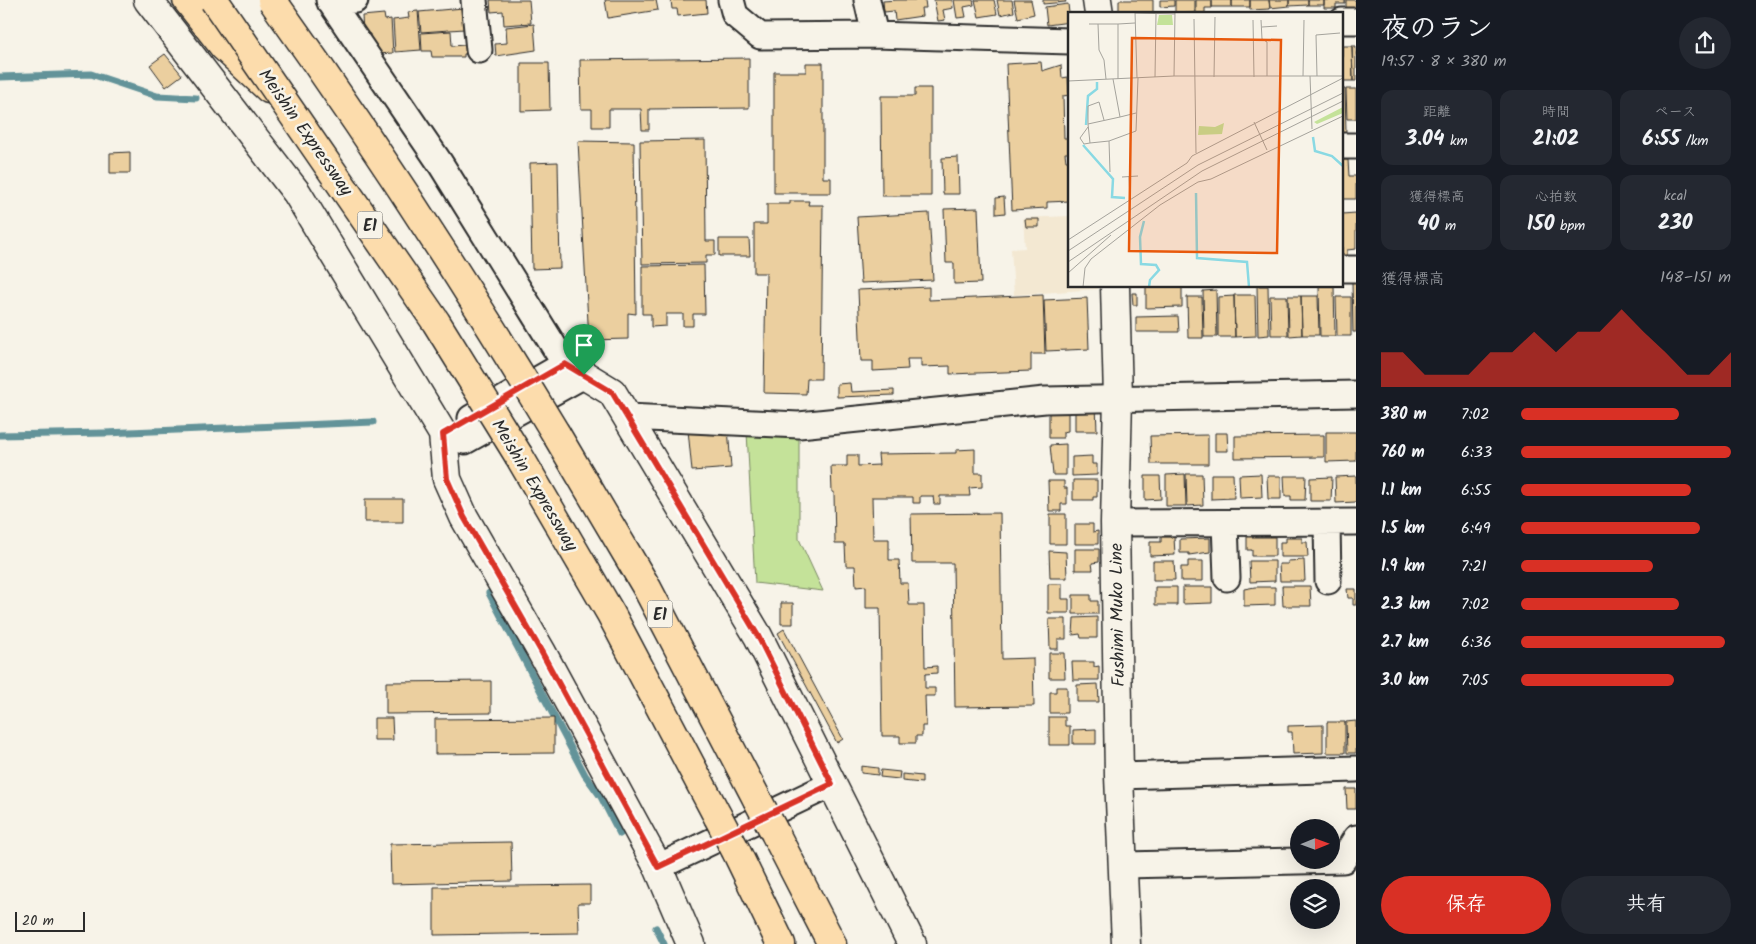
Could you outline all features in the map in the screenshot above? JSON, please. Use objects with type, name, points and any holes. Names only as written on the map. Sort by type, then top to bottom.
[{"type":"highway","points":[[187,0],[224,47],[292,110]]},
{"type":"highway","name":"Meishin Expressway","points":[[214,0],[292,110],[436,322],[518,456],[611,614],[736,851],[781,944]]},
{"type":"highway","name":"E1","points":[[272,0],[327,77],[472,295],[556,434],[647,588],[832,944]]},
{"type":"street","points":[[148,0],[297,193],[443,434],[447,479],[464,517],[541,651],[658,867],[691,944]]},
{"type":"street","points":[[329,1],[355,0]]},
{"type":"street","points":[[474,0],[479,50]]},
{"type":"street","points":[[731,0],[735,15],[760,36],[875,35],[1068,41]]},
{"type":"street","points":[[867,0],[875,35]]},
{"type":"street","points":[[329,1],[440,163],[575,369],[612,392],[758,636],[912,944]]},
{"type":"street","name":"Fushimi Muko Line","points":[[1115,288],[1118,398],[1115,524],[1120,776],[1126,944]]},
{"type":"street","points":[[443,434],[465,441],[575,369]]},
{"type":"street","points":[[627,417],[798,425],[1045,400],[1356,394]]},
{"type":"street","points":[[1115,524],[1356,522]]},
{"type":"street","points":[[1225,523],[1227,578]]},
{"type":"street","points":[[1327,523],[1328,580]]},
{"type":"street","points":[[1120,776],[1356,769]]},
{"type":"street","points":[[658,867],[832,784]]},
{"type":"street","points":[[1124,865],[1349,866],[1356,838]]},
{"type":"shaded area","points":[[1068,216],[1068,288],[1098,289],[1014,295],[1011,249],[1025,248],[1023,218]]},
{"type":"green space","points":[[747,432],[799,432],[799,539],[823,591],[755,583]]},
{"type":"building","points":[[490,0],[529,0],[531,23],[504,25],[503,11],[491,12]]},
{"type":"building","points":[[605,0],[656,0],[658,10],[608,18]]},
{"type":"building","points":[[671,0],[706,0],[707,13],[678,16],[677,9],[672,9]]},
{"type":"building","points":[[925,0],[926,8],[921,8],[922,16],[895,20],[894,11],[884,12],[883,1]]},
{"type":"building","points":[[934,0],[952,0],[953,8],[943,10],[945,20],[938,21]]},
{"type":"building","points":[[954,0],[973,0],[974,5],[964,7],[966,17],[957,18]]},
{"type":"building","points":[[975,0],[994,0],[997,14],[979,17]]},
{"type":"building","points":[[997,0],[1012,0],[1014,12],[1000,15]]},
{"type":"building","points":[[1014,0],[1031,0],[1034,14],[1018,18]]},
{"type":"building","points":[[1043,0],[1065,0],[1066,2],[1043,4]]},
{"type":"building","points":[[1119,0],[1153,0],[1153,12],[1119,12]]},
{"type":"building","points":[[1160,0],[1174,0],[1174,6],[1160,7]]},
{"type":"building","points":[[1175,0],[1195,0],[1195,12],[1175,12]]},
{"type":"building","points":[[1196,0],[1212,0],[1212,8],[1205,8],[1205,12],[1196,12]]},
{"type":"building","points":[[1212,0],[1232,0],[1232,7],[1212,7]]},
{"type":"building","points":[[1232,0],[1250,0],[1250,7],[1232,7]]},
{"type":"building","points":[[1250,0],[1269,0],[1270,9],[1250,10]]},
{"type":"building","points":[[1269,0],[1289,0],[1289,6],[1270,8]]},
{"type":"building","points":[[1289,0],[1308,0],[1308,5],[1289,6]]},
{"type":"building","points":[[1308,0],[1324,0],[1324,5],[1308,5]]},
{"type":"building","points":[[1324,0],[1345,0],[1345,4],[1336,4],[1336,8],[1324,8]]},
{"type":"building","points":[[1346,0],[1356,0],[1355,9],[1346,9]]},
{"type":"building","points":[[1068,4],[1068,22],[1047,25],[1045,7]]},
{"type":"building","points":[[463,8],[464,29],[421,32],[419,12]]},
{"type":"building","points":[[418,11],[421,50],[395,52],[393,20],[409,18],[408,12]]},
{"type":"building","points":[[384,14],[385,20],[391,19],[393,53],[377,54],[377,47],[371,48],[370,34],[363,31],[362,16]]},
{"type":"building","points":[[534,24],[536,50],[496,56],[495,44],[507,43],[506,27]]},
{"type":"building","points":[[451,31],[452,46],[465,45],[466,54],[464,54],[464,57],[432,57],[431,51],[422,51],[421,33]]},
{"type":"building","points":[[1344,46],[1352,46],[1353,81],[1344,81]]},
{"type":"building","points":[[1352,46],[1356,46],[1356,81],[1353,81]]},
{"type":"building","points":[[165,54],[182,75],[166,87],[150,65]]},
{"type":"building","points":[[749,58],[749,108],[649,109],[649,130],[642,130],[641,109],[609,109],[609,127],[592,127],[592,109],[581,109],[580,60]]},
{"type":"building","points":[[1041,62],[1042,71],[1061,65],[1062,78],[1068,77],[1068,95],[1063,96],[1064,138],[1068,138],[1068,153],[1065,153],[1066,161],[1068,161],[1068,201],[1047,202],[1047,208],[1012,210],[1006,64]]},
{"type":"building","points":[[521,63],[549,63],[550,110],[521,111]]},
{"type":"building","points":[[806,63],[823,63],[823,178],[831,178],[831,193],[774,193],[774,72],[806,72]]},
{"type":"building","points":[[915,88],[931,88],[931,196],[882,196],[881,96],[915,96]]},
{"type":"building","points":[[1344,89],[1345,89],[1346,133],[1344,133]]},
{"type":"building","points":[[1346,89],[1356,89],[1356,119],[1347,119]]},
{"type":"building","points":[[705,140],[706,241],[715,241],[715,255],[706,255],[706,263],[642,264],[640,141]]},
{"type":"building","points":[[578,141],[634,142],[636,314],[628,313],[628,339],[589,340]]},
{"type":"building","points":[[130,152],[130,173],[110,173],[110,153]]},
{"type":"building","points":[[958,157],[959,194],[943,194],[942,158]]},
{"type":"building","points":[[1344,160],[1348,160],[1349,176],[1356,176],[1356,199],[1344,199]]},
{"type":"building","points":[[558,162],[560,268],[532,269],[530,163]]},
{"type":"building","points":[[1004,197],[1005,213],[996,214],[996,198]]},
{"type":"building","points":[[790,201],[809,201],[808,205],[823,205],[821,379],[807,379],[806,394],[764,393],[766,273],[754,273],[754,224],[767,224],[767,204],[790,204]]},
{"type":"building","points":[[978,208],[981,283],[954,284],[954,263],[946,263],[944,209]]},
{"type":"building","points":[[929,213],[933,280],[861,283],[857,217]]},
{"type":"building","points":[[1356,213],[1356,249],[1347,250],[1347,256],[1344,256],[1344,214]]},
{"type":"building","points":[[1025,219],[1039,219],[1039,227],[1026,227]]},
{"type":"building","points":[[719,239],[749,239],[750,256],[719,256]]},
{"type":"building","points":[[704,265],[705,314],[693,314],[693,326],[683,326],[683,314],[666,314],[666,326],[651,327],[651,314],[642,314],[642,266]]},
{"type":"building","points":[[1356,281],[1356,332],[1353,332],[1352,282]]},
{"type":"building","points":[[929,287],[929,300],[1043,295],[1045,354],[1031,354],[1031,371],[950,374],[950,366],[921,367],[921,359],[907,359],[908,369],[873,371],[873,361],[861,361],[858,290]]},
{"type":"building","points":[[1146,288],[1182,288],[1182,307],[1146,308]]},
{"type":"building","points":[[1257,288],[1268,288],[1269,335],[1258,336]]},
{"type":"building","points":[[1319,288],[1334,288],[1335,336],[1320,336]]},
{"type":"building","points":[[1216,290],[1217,337],[1204,337],[1203,291]]},
{"type":"building","points":[[1132,293],[1137,293],[1137,305],[1133,305]]},
{"type":"building","points":[[1234,295],[1255,295],[1256,336],[1235,337]]},
{"type":"building","points":[[1234,296],[1235,337],[1218,337],[1218,297]]},
{"type":"building","points":[[1270,296],[1287,296],[1288,335],[1271,335]]},
{"type":"building","points":[[1288,296],[1301,296],[1302,335],[1289,336]]},
{"type":"building","points":[[1301,296],[1318,296],[1319,335],[1302,335]]},
{"type":"building","points":[[1187,297],[1202,297],[1203,338],[1188,338]]},
{"type":"building","points":[[1336,297],[1351,297],[1351,336],[1337,336]]},
{"type":"building","points":[[1087,298],[1089,349],[1046,351],[1044,300]]},
{"type":"building","points":[[1178,316],[1179,332],[1136,332],[1136,317]]},
{"type":"building","points":[[850,383],[851,392],[894,390],[894,395],[837,397],[837,384]]},
{"type":"building","points":[[1075,405],[1096,405],[1097,431],[1075,431]]},
{"type":"building","points":[[1068,406],[1068,431],[1063,432],[1063,438],[1049,438],[1049,407]]},
{"type":"building","points":[[728,427],[731,468],[692,471],[688,430]]},
{"type":"building","points":[[1326,432],[1356,432],[1356,461],[1326,462]]},
{"type":"building","points":[[1215,433],[1227,433],[1228,451],[1215,451]]},
{"type":"building","points":[[1208,435],[1208,464],[1151,464],[1150,436]]},
{"type":"building","points":[[1324,435],[1324,457],[1235,458],[1235,436]]},
{"type":"building","points":[[1066,444],[1066,475],[1053,475],[1050,445]]},
{"type":"building","points":[[975,449],[975,473],[982,473],[982,487],[969,488],[970,496],[940,496],[940,504],[934,504],[933,496],[920,496],[920,503],[913,503],[913,497],[872,497],[873,539],[889,539],[889,560],[899,560],[900,583],[908,583],[909,605],[924,605],[925,667],[937,666],[937,673],[925,674],[925,688],[935,688],[935,696],[925,696],[926,726],[922,726],[922,736],[916,736],[916,743],[900,743],[900,736],[882,736],[880,608],[866,608],[866,586],[856,587],[855,566],[846,566],[845,544],[835,544],[834,492],[832,492],[831,466],[847,466],[847,455],[858,455],[858,466],[879,465],[878,454],[956,453],[956,450]]},
{"type":"building","points":[[1092,456],[1092,464],[1097,464],[1097,475],[1072,476],[1072,457]]},
{"type":"building","points":[[1185,474],[1186,506],[1166,506],[1166,475]]},
{"type":"building","points":[[1186,474],[1202,474],[1203,505],[1187,506]]},
{"type":"building","points":[[1211,474],[1233,474],[1234,498],[1211,499]]},
{"type":"building","points":[[1261,474],[1262,497],[1240,498],[1239,475]]},
{"type":"building","points":[[1145,476],[1160,476],[1161,499],[1145,500]]},
{"type":"building","points":[[1267,476],[1281,476],[1281,499],[1268,499]]},
{"type":"building","points":[[1284,476],[1306,476],[1305,500],[1291,500],[1291,496],[1285,496]]},
{"type":"building","points":[[1356,476],[1356,502],[1336,503],[1335,477]]},
{"type":"building","points":[[1332,477],[1331,501],[1310,501],[1310,478]]},
{"type":"building","points":[[1073,480],[1097,480],[1097,497],[1093,497],[1093,500],[1073,500]]},
{"type":"building","points":[[1048,481],[1064,481],[1064,488],[1067,488],[1067,504],[1061,504],[1061,511],[1049,511]]},
{"type":"building","points":[[365,499],[403,499],[403,522],[365,522]]},
{"type":"building","points":[[1000,513],[1002,659],[1033,658],[1034,706],[955,707],[953,563],[912,563],[911,514]]},
{"type":"building","points":[[1050,514],[1066,514],[1066,544],[1050,544]]},
{"type":"building","points":[[1075,524],[1093,524],[1093,532],[1098,531],[1098,544],[1075,544]]},
{"type":"building","points":[[1161,537],[1174,537],[1175,555],[1150,556],[1150,542],[1161,542]]},
{"type":"building","points":[[1247,537],[1275,537],[1275,556],[1252,556],[1252,550],[1247,550]]},
{"type":"building","points":[[1210,538],[1210,552],[1189,555],[1189,553],[1180,553],[1180,539]]},
{"type":"building","points":[[1286,538],[1302,538],[1302,542],[1307,542],[1308,557],[1280,557],[1280,542],[1286,542]]},
{"type":"building","points":[[1075,549],[1099,549],[1099,562],[1092,563],[1093,570],[1075,570]]},
{"type":"building","points":[[1049,551],[1066,552],[1067,578],[1050,578]]},
{"type":"building","points":[[1304,560],[1305,581],[1280,581],[1279,564],[1288,564],[1288,561]]},
{"type":"building","points":[[1153,561],[1174,561],[1175,580],[1153,580]]},
{"type":"building","points":[[1188,561],[1203,561],[1203,581],[1181,581],[1181,567],[1188,567]]},
{"type":"building","points":[[1249,561],[1275,561],[1275,581],[1250,582]]},
{"type":"building","points":[[1048,584],[1062,584],[1062,599],[1069,599],[1069,613],[1048,613]]},
{"type":"building","points":[[1282,586],[1310,586],[1311,606],[1283,606]]},
{"type":"building","points":[[1155,587],[1177,587],[1177,605],[1155,605]]},
{"type":"building","points":[[1183,587],[1212,587],[1212,603],[1183,604]]},
{"type":"building","points":[[1275,587],[1275,605],[1244,606],[1244,589]]},
{"type":"building","points":[[1347,589],[1356,589],[1356,605],[1353,605],[1353,598],[1348,598]]},
{"type":"building","points":[[1073,595],[1091,595],[1091,601],[1098,601],[1098,614],[1073,614]]},
{"type":"building","points":[[781,603],[793,603],[793,624],[781,624]]},
{"type":"building","points":[[1097,617],[1097,638],[1081,638],[1080,634],[1073,635],[1074,618]]},
{"type":"building","points":[[1049,619],[1066,619],[1066,639],[1058,639],[1058,649],[1050,649]]},
{"type":"building","points":[[784,629],[843,739],[837,743],[778,633]]},
{"type":"building","points":[[1049,653],[1064,653],[1065,678],[1049,678]]},
{"type":"building","points":[[1072,662],[1094,662],[1094,667],[1099,666],[1099,680],[1073,680]]},
{"type":"building","points":[[491,681],[491,713],[386,714],[386,682]]},
{"type":"building","points":[[1098,684],[1099,702],[1077,702],[1077,685]]},
{"type":"building","points":[[1056,687],[1067,687],[1067,713],[1050,713],[1050,692],[1056,692]]},
{"type":"building","points":[[1049,717],[1065,717],[1065,726],[1070,726],[1070,745],[1049,745]]},
{"type":"building","points":[[374,718],[392,718],[393,740],[374,740]]},
{"type":"building","points":[[554,718],[554,753],[435,754],[435,719]]},
{"type":"building","points":[[1356,721],[1356,753],[1347,753],[1346,722]]},
{"type":"building","points":[[1327,722],[1345,722],[1345,753],[1327,753]]},
{"type":"building","points":[[1323,725],[1323,753],[1293,754],[1292,732],[1288,732],[1288,726]]},
{"type":"building","points":[[1096,729],[1096,744],[1073,744],[1073,730]]},
{"type":"building","points":[[861,766],[878,768],[878,775],[861,773]]},
{"type":"building","points":[[881,770],[900,772],[899,779],[880,777]]},
{"type":"building","points":[[902,774],[922,776],[922,783],[902,781]]},
{"type":"building","points":[[1346,789],[1356,789],[1356,809],[1347,809]]},
{"type":"building","points":[[511,842],[512,881],[391,884],[390,844]]},
{"type":"building","points":[[590,885],[590,903],[578,903],[579,933],[434,935],[434,887]]},
{"type":"waterway","points":[[0,77],[91,74],[157,96],[196,98]]},
{"type":"waterway","points":[[0,435],[105,433],[373,422]]},
{"type":"waterway","points":[[489,593],[585,775],[601,797],[620,834]]},
{"type":"waterway","points":[[656,928],[664,944]]},
{"type":"route","points":[[565,364],[584,375],[612,392],[758,636],[832,784],[658,867],[596,756],[541,651],[464,517],[447,479],[443,434],[565,364]]}]
